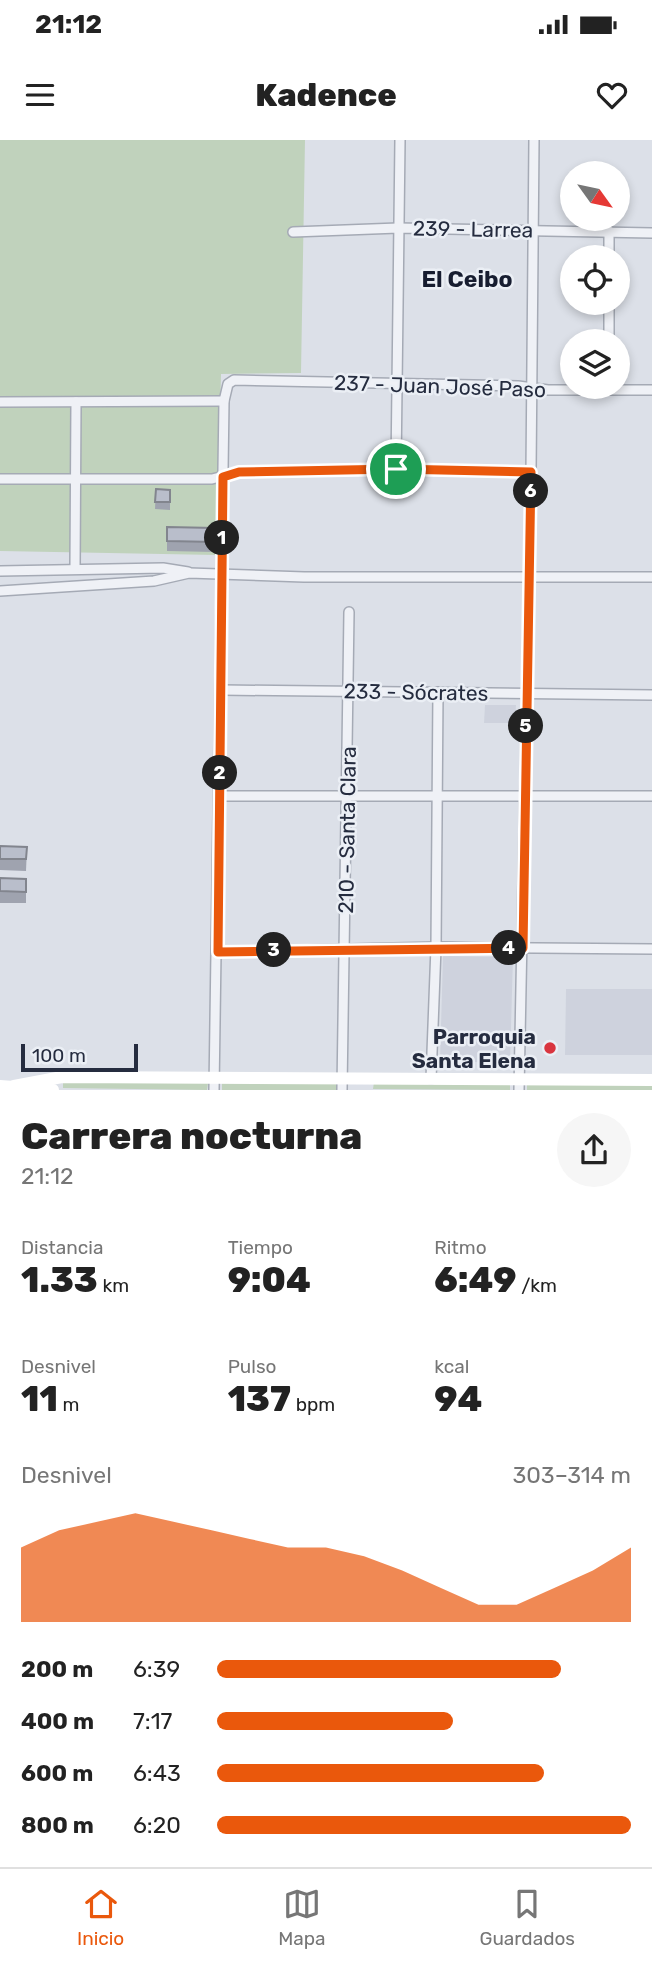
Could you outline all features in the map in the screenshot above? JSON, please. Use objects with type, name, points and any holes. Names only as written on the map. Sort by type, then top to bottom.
[{"type":"street","points":[[396,469],[400,140]]},
{"type":"street","points":[[519,1085],[527,578],[533,388],[534,140]]},
{"type":"street","name":"239 - Larrea","points":[[293,232],[398,228],[560,230]]},
{"type":"street","points":[[609,231],[609,245]]},
{"type":"street","name":"239 - Larrea","points":[[609,231],[652,233]]},
{"type":"street","name":"237 - Juan José Paso","points":[[224,401],[228,384],[234,380],[560,388]]},
{"type":"street","name":"237 - Juan José Paso","points":[[630,389],[652,390]]},
{"type":"street","points":[[0,402],[224,401],[215,1085]]},
{"type":"street","points":[[75,569],[76,402]]},
{"type":"street","points":[[0,479],[223,477],[239,472],[396,469],[531,472]]},
{"type":"street","points":[[0,571],[163,568],[189,573],[222,574],[652,577]]},
{"type":"street","points":[[0,591],[154,581],[189,573]]},
{"type":"street","name":"210 - Santa Clara","points":[[342,1085],[349,798],[349,612]]},
{"type":"street","name":"233 - Sócrates","points":[[222,690],[652,695]]},
{"type":"street","points":[[431,1079],[436,947],[438,692]]},
{"type":"street","points":[[219,796],[652,796]]},
{"type":"street","points":[[218,952],[436,947],[652,949]]},
{"type":"street","points":[[7,1086],[366,1085],[431,1079],[519,1085],[652,1080]]},
{"type":"shaded area","points":[[485,705],[516,705],[515,723],[484,723]]},
{"type":"shaded area","points":[[443,956],[513,957],[510,1063],[440,1061]]},
{"type":"shaded area","points":[[566,989],[652,989],[652,1055],[565,1055]]},
{"type":"green space","points":[[0,140],[305,140],[301,373],[221,374],[217,555],[0,551]]},
{"type":"green space","points":[[63,1081],[208,1083],[207,1090],[63,1088]]},
{"type":"green space","points":[[374,1082],[510,1083],[510,1090],[373,1089]]},
{"type":"green space","points":[[222,1083],[338,1084],[338,1090],[222,1090]]},
{"type":"green space","points":[[652,1083],[652,1090],[527,1090],[527,1084]]},
{"type":"building","points":[[156,489],[170,490],[170,502],[155,502]]},
{"type":"building","points":[[167,527],[215,528],[215,542],[167,541]]},
{"type":"building","points":[[0,846],[27,847],[26,859],[0,859]]},
{"type":"building","points":[[0,878],[26,879],[26,892],[0,891]]},
{"type":"place","name":"Parroquia Santa Elena","points":[[550,1048]]},
{"type":"district","name":"El Ceibo","points":[[467,279]]},
{"type":"route","points":[[396,469],[531,472],[527,578],[523,948],[345,948],[218,952],[223,477],[239,472],[396,469]]}]
